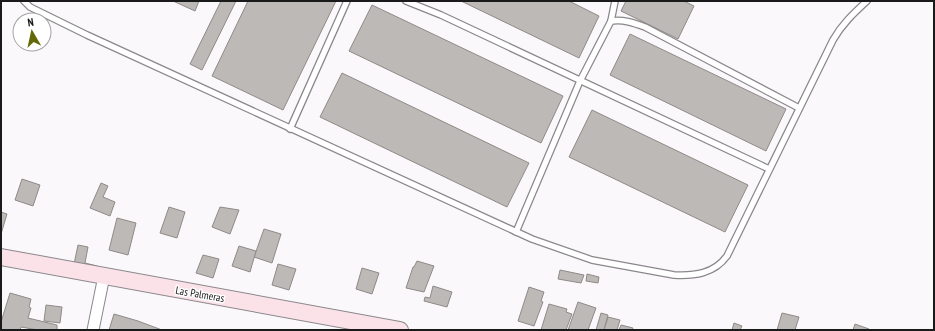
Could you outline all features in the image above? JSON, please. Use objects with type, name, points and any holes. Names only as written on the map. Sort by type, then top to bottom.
[{"type":"street","name":"Las Palmeras","points":[[1,257],[381,328],[400,330]]},
{"type":"street","points":[[93,330],[104,276]]},
{"type":"lane","points":[[24,1],[30,7],[86,35],[532,239],[592,260],[674,275],[695,275],[713,269],[722,264],[839,28],[850,16],[868,1]]},
{"type":"lane","points":[[290,129],[347,1]]},
{"type":"lane","points":[[406,1],[441,15],[769,169]]},
{"type":"lane","points":[[516,232],[580,81],[611,21],[615,1]]},
{"type":"lane","points":[[611,21],[618,20],[632,22],[645,27],[799,108]]},
{"type":"building","points":[[173,1],[199,1],[195,11]]},
{"type":"building","points":[[221,1],[236,1],[202,70],[190,64]]},
{"type":"building","points":[[248,1],[336,1],[283,110],[212,76]]},
{"type":"building","points":[[461,1],[569,1],[599,16],[579,58]]},
{"type":"building","points":[[626,1],[684,1],[694,6],[678,39],[621,11]]},
{"type":"building","points":[[372,5],[563,96],[541,143],[349,51]]},
{"type":"building","points":[[630,34],[786,109],[766,151],[610,75]]},
{"type":"building","points":[[342,73],[529,163],[507,207],[320,117]]},
{"type":"building","points":[[592,110],[748,185],[725,232],[569,157]]},
{"type":"building","points":[[22,179],[40,185],[33,206],[15,200]]},
{"type":"building","points":[[101,183],[108,186],[103,197],[115,202],[110,216],[90,208]]},
{"type":"building","points":[[169,207],[185,212],[177,238],[160,233]]},
{"type":"building","points":[[220,207],[239,210],[230,234],[212,227]]},
{"type":"building","points":[[1,212],[7,214],[1,234]]},
{"type":"building","points":[[117,218],[136,223],[128,255],[109,250]]},
{"type":"building","points":[[264,229],[281,234],[272,263],[254,257]]},
{"type":"building","points":[[78,245],[88,247],[85,263],[97,266],[95,273],[73,269]]},
{"type":"building","points":[[239,246],[256,251],[250,272],[232,266]]},
{"type":"building","points":[[203,255],[219,259],[213,278],[196,273]]},
{"type":"building","points":[[417,261],[434,266],[424,292],[406,288],[413,267]]},
{"type":"building","points":[[278,264],[296,269],[289,290],[272,285]]},
{"type":"building","points":[[362,268],[379,273],[372,294],[356,289]]},
{"type":"building","points":[[560,270],[584,275],[581,283],[558,279]]},
{"type":"building","points":[[587,274],[599,277],[598,283],[586,281]]},
{"type":"building","points":[[433,286],[452,292],[447,307],[424,301],[425,297],[430,298]]},
{"type":"building","points":[[529,287],[544,292],[541,301],[543,302],[534,326],[518,321]]},
{"type":"building","points":[[10,293],[31,299],[29,307],[31,308],[28,318],[57,325],[57,330],[38,330],[21,327],[20,330],[1,330],[1,322]]},
{"type":"building","points":[[578,302],[596,308],[588,330],[568,330]]},
{"type":"building","points":[[549,304],[567,309],[566,312],[572,314],[566,330],[541,330]]},
{"type":"building","points":[[46,305],[62,307],[60,323],[44,321]]},
{"type":"building","points":[[601,313],[608,315],[604,330],[596,330]]},
{"type":"building","points":[[782,313],[799,317],[795,330],[777,330]]},
{"type":"building","points":[[114,314],[138,321],[162,330],[109,330]]},
{"type":"building","points":[[608,317],[620,320],[617,330],[604,330]]},
{"type":"building","points":[[734,323],[742,326],[740,330],[732,330]]},
{"type":"building","points":[[855,324],[869,329],[853,330]]},
{"type":"building","points":[[621,325],[633,328],[632,330],[619,330]]}]
